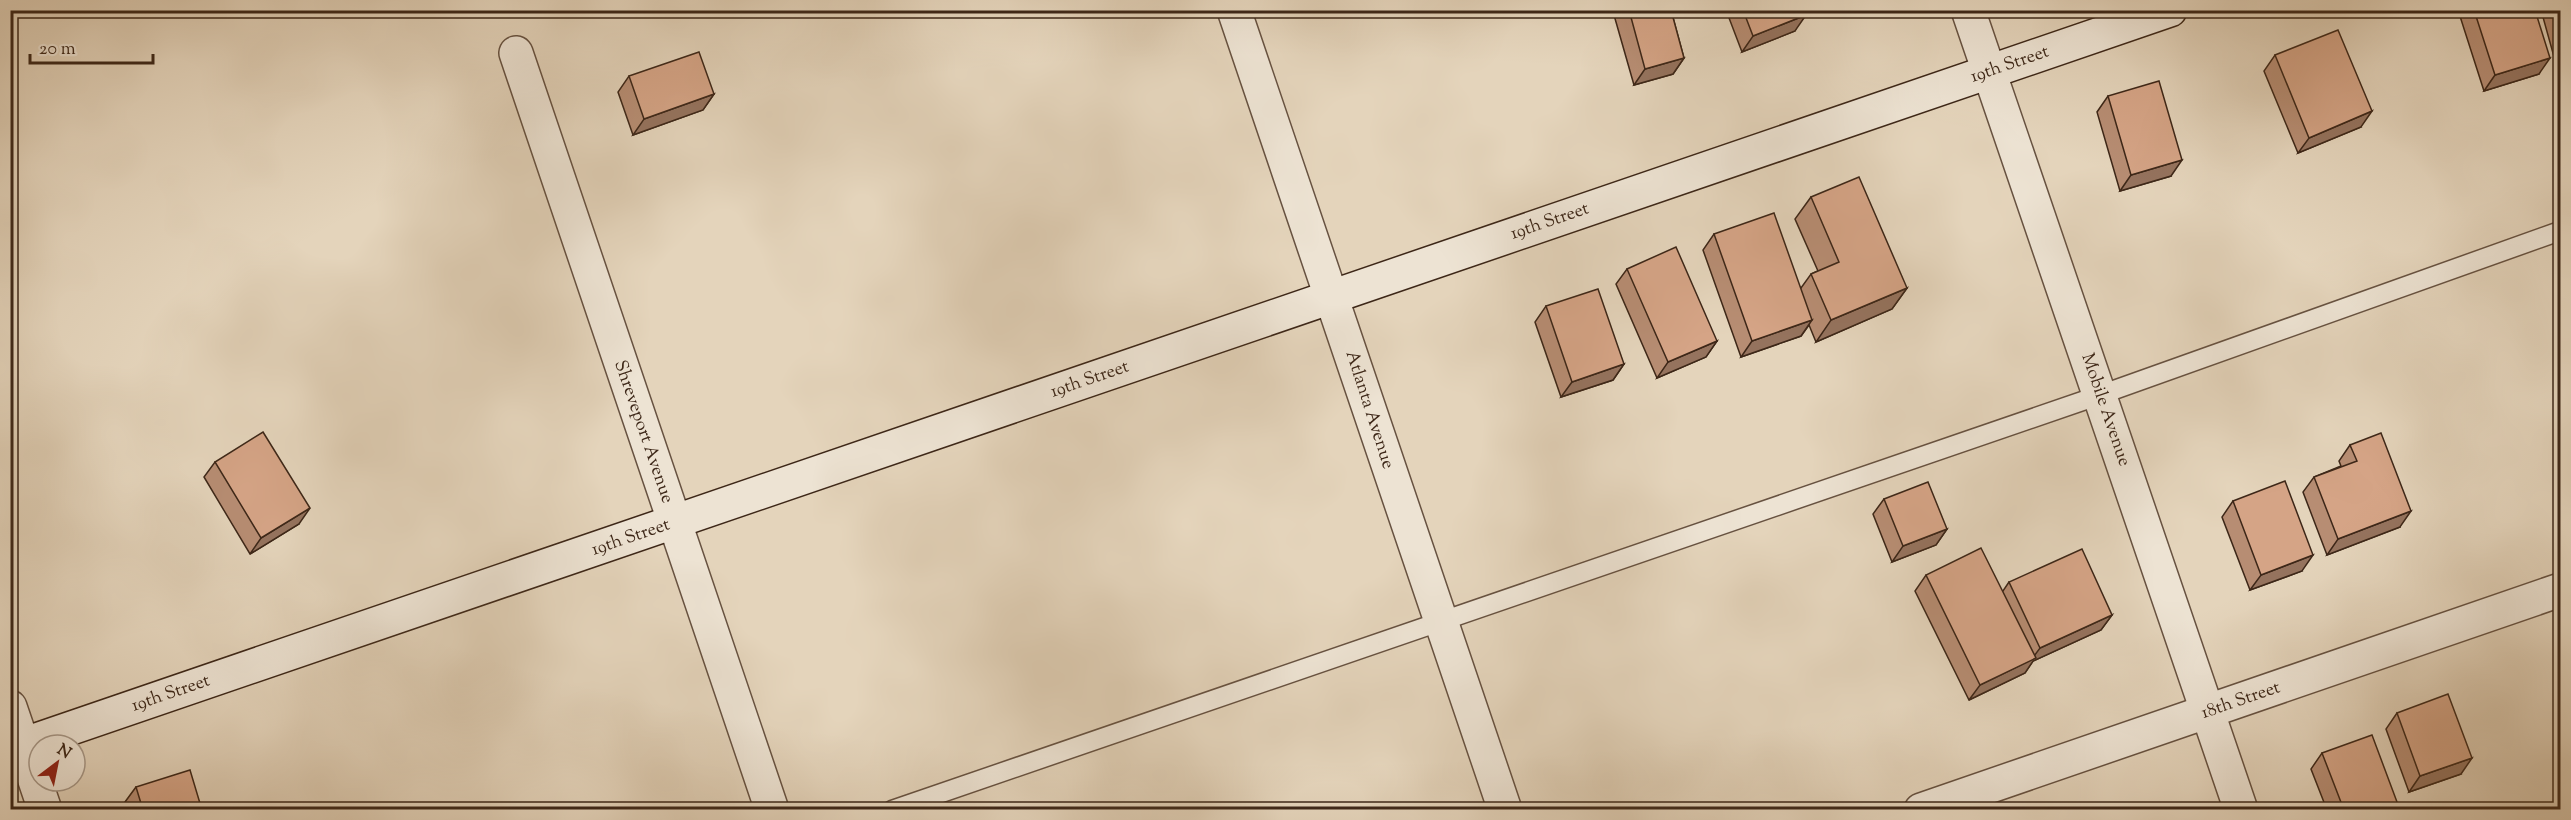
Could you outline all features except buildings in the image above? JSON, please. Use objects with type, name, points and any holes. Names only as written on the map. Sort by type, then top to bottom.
[{"type":"street","name":"Atlanta Avenue","points":[[1234,10],[1505,810]]},
{"type":"street","name":"Mobile Avenue","points":[[1968,10],[2241,810]]},
{"type":"street","name":"19th Street","points":[[17,747],[2170,10]]},
{"type":"street","name":"Shreveport Avenue","points":[[516,53],[673,524],[772,810]]},
{"type":"street","name":"18th Street","points":[[1921,810],[2560,590]]},
{"type":"street","points":[[10,707],[17,747],[45,810]]},
{"type":"lane","points":[[891,810],[2100,395],[2560,231]]}]
